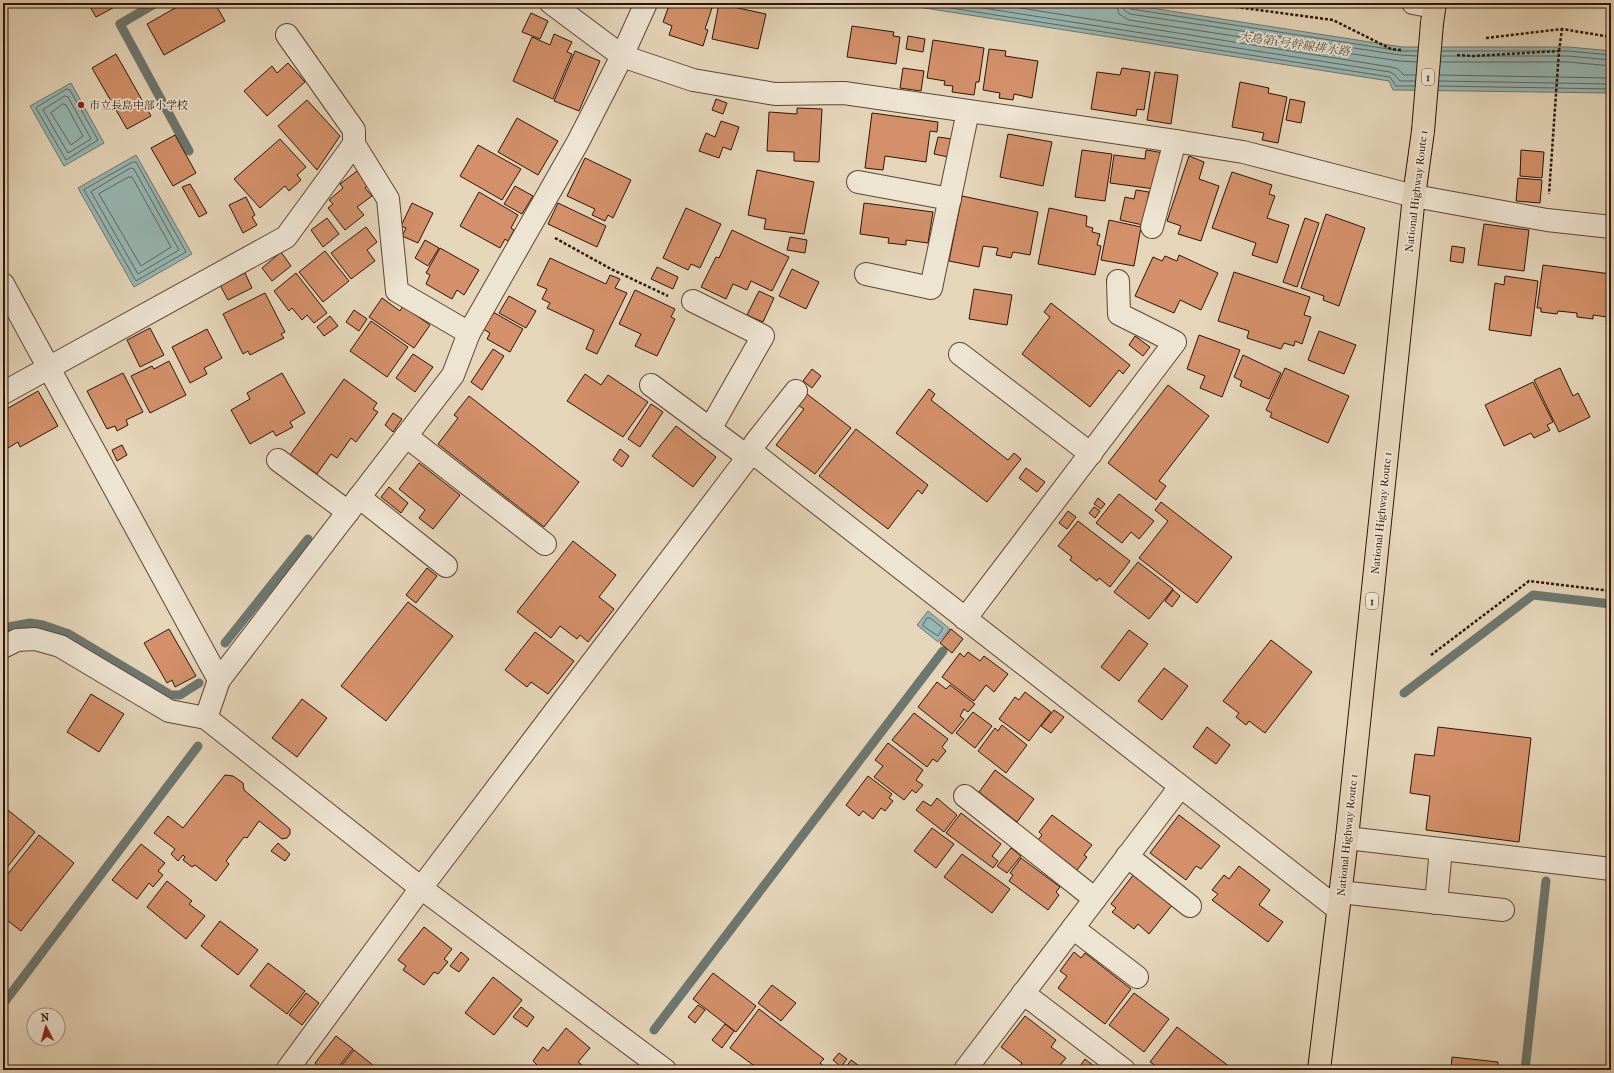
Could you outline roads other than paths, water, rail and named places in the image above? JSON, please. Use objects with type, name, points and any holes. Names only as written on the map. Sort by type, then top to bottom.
[{"type":"highway","name":"National Highway Route 1","points":[[1319,1070],[1347,838],[1414,196],[1423,131],[1434,11]]},
{"type":"street","points":[[551,3],[622,56],[693,80],[775,94],[844,93],[1175,141],[1243,152],[1414,196],[1547,220],[1611,227]]},
{"type":"street","points":[[206,718],[219,680],[453,375],[469,333],[578,142],[622,56],[646,3]]},
{"type":"street","points":[[1413,3],[1434,11]]},
{"type":"street","points":[[287,35],[354,130],[354,144],[388,199],[398,291],[469,333]]},
{"type":"street","points":[[866,274],[931,288],[968,111]]},
{"type":"street","points":[[1152,226],[1175,141]]},
{"type":"street","points":[[3,393],[286,237],[354,144]]},
{"type":"street","points":[[858,182],[950,200]]},
{"type":"street","points":[[965,619],[1175,342],[1119,314],[1118,280]]},
{"type":"street","points":[[3,284],[219,680]]},
{"type":"street","points":[[693,301],[763,336],[710,429]]},
{"type":"street","points":[[960,354],[1091,454]]},
{"type":"street","points":[[651,385],[710,429],[750,455],[965,619],[1180,787],[1339,901],[1436,903],[1503,910]]},
{"type":"street","points":[[291,1068],[421,888],[750,455],[755,443],[796,391]]},
{"type":"street","points":[[406,436],[545,544]]},
{"type":"street","points":[[278,460],[354,504],[446,566]]},
{"type":"street","points":[[3,647],[17,640],[35,639],[60,646],[169,711],[206,718],[421,888],[665,1070]]},
{"type":"street","points":[[972,1068],[1024,993],[1180,787]]},
{"type":"street","points":[[965,796],[1095,899]]},
{"type":"street","points":[[1347,838],[1611,869]]},
{"type":"street","points":[[1436,903],[1441,849]]},
{"type":"street","points":[[1127,856],[1190,906]]},
{"type":"street","points":[[1073,928],[1137,977]]},
{"type":"street","points":[[1024,993],[1124,1070]]},
{"type":"water","name":"大島第1号幹線排水路","points":[[893,3],[1119,3],[1402,47],[1569,47],[1611,51],[1611,93],[1393,90],[1389,81]]},
{"type":"water","points":[[71,83],[104,143],[64,166],[30,106]]},
{"type":"water","points":[[136,155],[192,254],[134,287],[78,188]]},
{"type":"water","points":[[928,611],[950,629],[938,642],[917,625]]},
{"type":"waterway","points":[[156,3],[120,24],[189,151]]},
{"type":"waterway","points":[[225,643],[308,539]]},
{"type":"waterway","points":[[1404,693],[1533,595],[1611,604]]},
{"type":"waterway","points":[[3,628],[30,623],[43,625],[69,634],[171,695],[180,695],[199,683]]},
{"type":"waterway","points":[[654,1030],[943,651]]},
{"type":"waterway","points":[[3,1004],[198,746]]},
{"type":"waterway","points":[[1525,1070],[1546,881]]},
{"type":"place","name":"市立長島中部小学校","points":[[81,105]]}]
